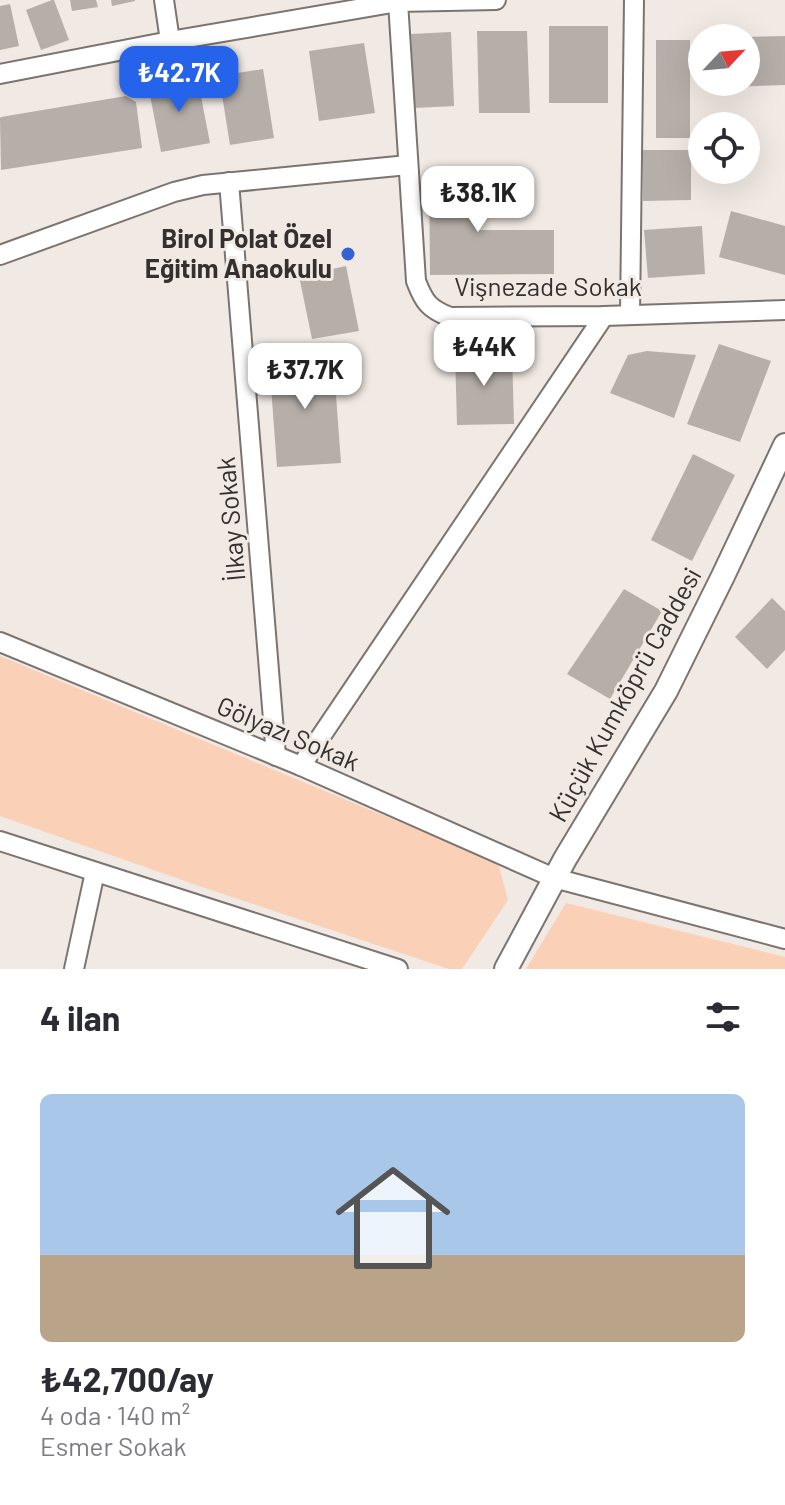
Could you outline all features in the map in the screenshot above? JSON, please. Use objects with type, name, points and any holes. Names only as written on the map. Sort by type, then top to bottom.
[{"type":"street","points":[[164,0],[170,41]]},
{"type":"street","points":[[0,74],[398,2],[496,0]]},
{"type":"street","points":[[630,314],[634,0]]},
{"type":"street","name":"Vişnezade Sokak","points":[[398,2],[416,281],[422,297],[433,310],[450,317],[785,310]]},
{"type":"street","points":[[0,255],[174,192],[229,182],[408,165]]},
{"type":"street","name":"İlkay Sokak","points":[[229,182],[276,756]]},
{"type":"street","points":[[301,766],[604,316]]},
{"type":"street","name":"Küçük Kumköprü Caddesi","points":[[506,969],[554,878],[666,691],[784,449]]},
{"type":"street","name":"Gölyazı Sokak","points":[[0,642],[301,766],[554,878],[785,939]]},
{"type":"street","points":[[0,841],[398,969]]},
{"type":"street","points":[[74,969],[95,872]]},
{"type":"shaded area","points":[[0,656],[498,863],[508,900],[462,969],[449,969],[0,816]]},
{"type":"shaded area","points":[[566,903],[785,957],[785,969],[526,969]]},
{"type":"building","points":[[52,0],[69,40],[41,50],[26,10]]},
{"type":"building","points":[[70,0],[96,0],[98,7],[72,11]]},
{"type":"building","points":[[111,0],[135,0],[135,1],[112,6]]},
{"type":"building","points":[[10,4],[19,46],[0,50],[0,6]]},
{"type":"building","points":[[549,26],[608,26],[608,103],[549,103]]},
{"type":"building","points":[[477,31],[527,31],[530,113],[479,113]]},
{"type":"building","points":[[451,32],[454,106],[415,108],[411,34]]},
{"type":"building","points":[[785,36],[785,85],[760,86],[760,37]]},
{"type":"building","points":[[656,40],[688,40],[688,138],[656,138]]},
{"type":"building","points":[[364,43],[375,113],[319,121],[309,51]]},
{"type":"building","points":[[263,69],[274,138],[230,145],[219,76]]},
{"type":"building","points":[[197,76],[210,143],[161,152],[148,85]]},
{"type":"building","points":[[126,96],[136,102],[142,148],[1,170],[1,117]]},
{"type":"building","points":[[643,150],[688,150],[691,200],[643,201]]},
{"type":"building","points":[[429,169],[475,169],[476,230],[554,230],[554,274],[430,275]]},
{"type":"building","points":[[731,211],[785,226],[785,275],[719,257]]},
{"type":"building","points":[[702,226],[705,274],[648,278],[644,230]]},
{"type":"building","points":[[346,266],[359,331],[312,339],[299,276]]},
{"type":"building","points":[[719,344],[771,361],[740,442],[687,424]]},
{"type":"building","points":[[647,351],[696,355],[674,418],[610,393],[628,355]]},
{"type":"building","points":[[512,352],[514,424],[457,425],[455,353]]},
{"type":"building","points":[[333,355],[341,463],[277,467],[269,360]]},
{"type":"building","points":[[693,454],[735,475],[692,561],[651,540]]},
{"type":"building","points":[[624,589],[662,611],[610,699],[567,674]]},
{"type":"building","points":[[772,598],[785,611],[785,650],[767,669],[735,637]]},
{"type":"place","name":"Birol Polat Özel Eğitim Anaokulu","points":[[348,254]]}]
